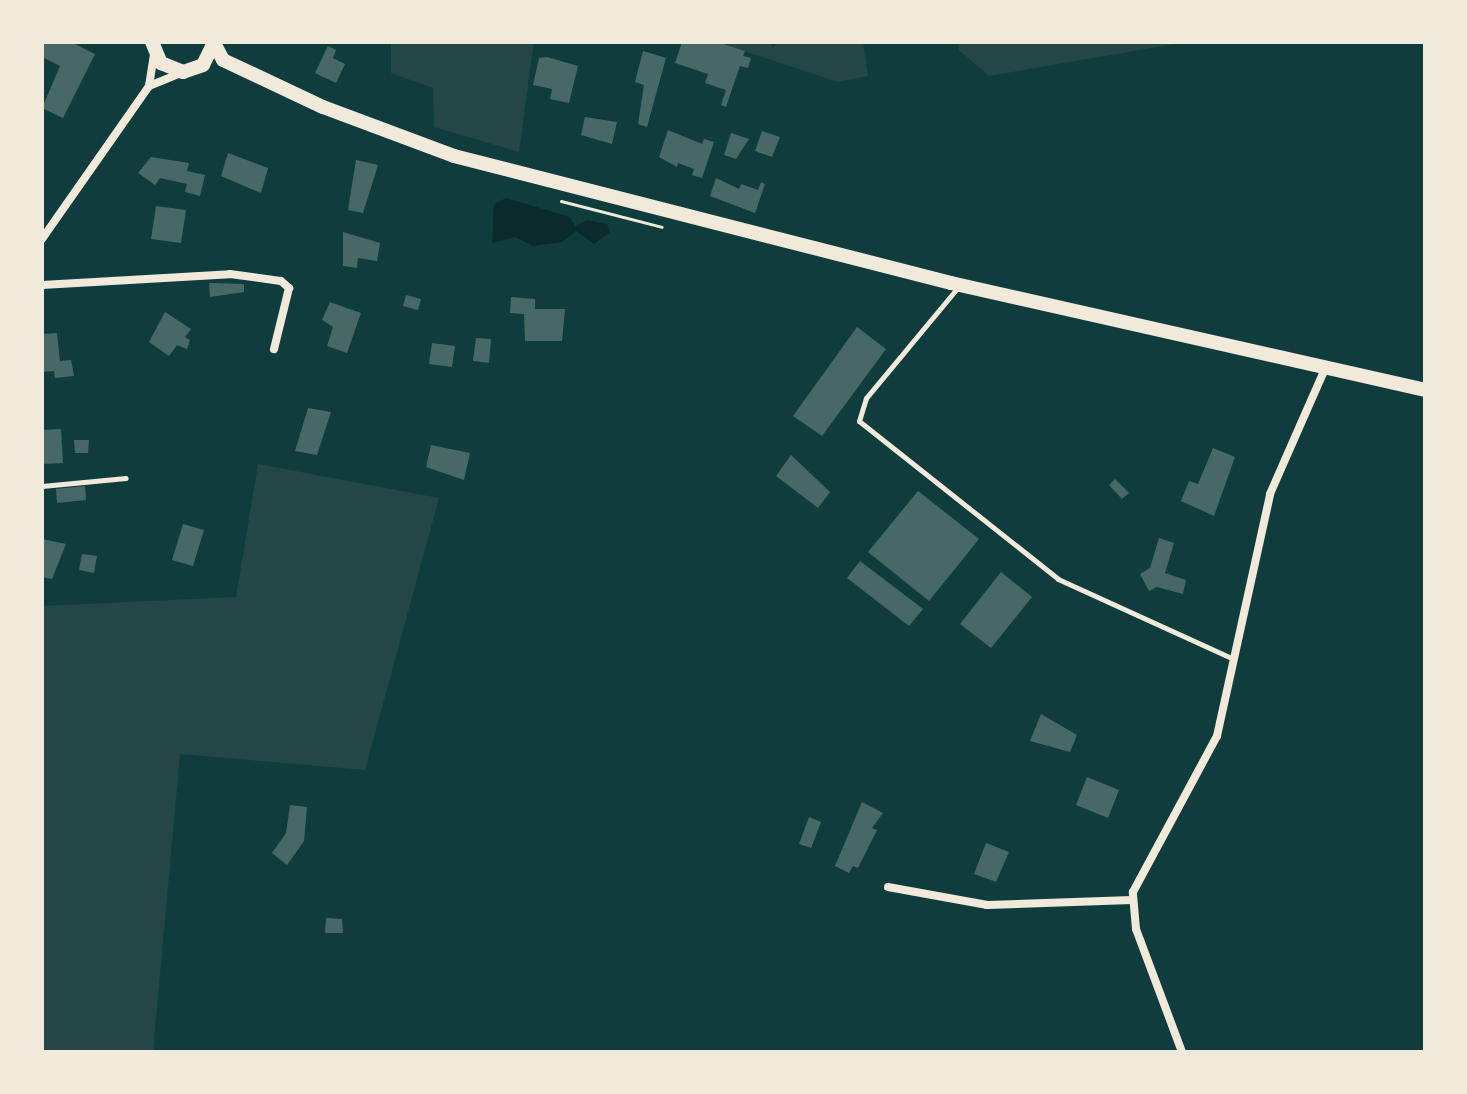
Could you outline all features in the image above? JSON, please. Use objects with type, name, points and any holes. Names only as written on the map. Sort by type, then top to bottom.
[{"type":"main road","points":[[214,43],[223,60],[351,119],[454,156],[960,286],[1425,390]]},
{"type":"main road","points":[[203,65],[214,43]]},
{"type":"main road","points":[[154,48],[161,63],[183,72],[223,60]]},
{"type":"street","points":[[42,239],[149,86],[154,48]]},
{"type":"street","points":[[149,86],[183,72]]},
{"type":"street","points":[[42,285],[230,274],[281,281],[289,288],[274,349]]},
{"type":"street","points":[[1182,1052],[1136,929],[1132,900],[1151,851],[1217,736],[1231,658],[1270,494],[1325,369]]},
{"type":"street","points":[[888,887],[987,905],[1132,900]]},
{"type":"lane","points":[[960,286],[866,398],[859,421],[1058,579],[1231,658]]},
{"type":"lane","points":[[42,486],[126,478]]},
{"type":"shaded area","points":[[391,42],[534,42],[519,152],[434,127],[433,88],[391,73]]},
{"type":"shaded area","points":[[717,42],[770,42],[773,47],[779,42],[863,42],[868,76],[838,82]]},
{"type":"shaded area","points":[[958,42],[1187,42],[989,76],[959,50]]},
{"type":"shaded area","points":[[506,198],[570,217],[575,226],[587,220],[607,224],[610,232],[594,244],[576,231],[562,242],[533,246],[515,237],[492,243],[494,204]]},
{"type":"shaded area","points":[[258,464],[439,498],[365,770],[180,754],[153,1052],[42,1052],[42,606],[236,597]]},
{"type":"building","points":[[71,42],[95,54],[63,118],[42,108],[60,66],[42,57],[42,43]]},
{"type":"building","points":[[682,42],[717,42],[745,51],[743,56],[751,58],[748,68],[740,66],[726,107],[721,105],[726,90],[705,83],[708,74],[675,63]]},
{"type":"building","points":[[328,46],[336,50],[333,58],[345,64],[336,83],[315,73]]},
{"type":"building","points":[[643,51],[666,58],[647,127],[638,124],[644,85],[635,82]]},
{"type":"building","points":[[547,57],[578,66],[569,103],[550,99],[552,89],[533,85],[539,58]]},
{"type":"building","points":[[585,117],[617,122],[612,144],[581,135]]},
{"type":"building","points":[[668,130],[702,144],[704,139],[714,142],[702,178],[692,175],[694,169],[678,163],[677,167],[659,157]]},
{"type":"building","points":[[762,131],[780,137],[772,157],[755,151]]},
{"type":"building","points":[[731,133],[749,139],[736,159],[724,155]]},
{"type":"building","points":[[228,153],[268,168],[261,193],[221,176]]},
{"type":"building","points":[[151,157],[189,163],[187,171],[205,175],[200,196],[185,192],[187,184],[160,178],[155,185],[138,173]]},
{"type":"building","points":[[356,160],[378,165],[363,213],[348,210]]},
{"type":"building","points":[[716,178],[739,189],[741,184],[758,190],[761,182],[765,184],[755,213],[710,196]]},
{"type":"building","points":[[156,206],[186,210],[181,243],[151,239]]},
{"type":"building","points":[[343,232],[380,243],[377,261],[358,258],[357,268],[343,266]]},
{"type":"building","points":[[209,283],[244,284],[244,292],[210,297]]},
{"type":"building","points":[[406,295],[421,299],[418,310],[403,306]]},
{"type":"building","points":[[511,297],[535,299],[535,309],[565,309],[562,341],[525,341],[524,314],[510,313]]},
{"type":"building","points":[[330,302],[361,313],[347,353],[327,346],[333,327],[322,320]]},
{"type":"building","points":[[165,312],[191,329],[185,337],[190,340],[187,349],[177,345],[169,356],[149,342]]},
{"type":"building","points":[[857,327],[886,349],[822,436],[793,416]]},
{"type":"building","points":[[57,333],[60,361],[71,360],[74,376],[55,378],[54,371],[42,372],[42,334]]},
{"type":"building","points":[[476,338],[491,339],[489,363],[473,361]]},
{"type":"building","points":[[432,343],[455,346],[452,367],[429,364]]},
{"type":"building","points":[[308,408],[331,412],[317,455],[295,451]]},
{"type":"building","points":[[61,429],[63,463],[42,464],[42,430]]},
{"type":"building","points":[[74,440],[89,440],[88,453],[75,453]]},
{"type":"building","points":[[431,445],[470,453],[464,480],[426,467]]},
{"type":"building","points":[[1213,448],[1235,457],[1214,516],[1181,501],[1189,481],[1198,484]]},
{"type":"building","points":[[791,455],[830,492],[818,508],[776,476]]},
{"type":"building","points":[[1115,479],[1129,493],[1122,499],[1109,485]]},
{"type":"building","points":[[85,486],[86,500],[57,503],[56,489]]},
{"type":"building","points":[[918,491],[979,539],[929,601],[868,552]]},
{"type":"building","points":[[183,524],[204,530],[193,566],[172,560]]},
{"type":"building","points":[[1159,538],[1174,543],[1165,573],[1186,580],[1183,594],[1157,587],[1149,591],[1140,574],[1150,568]]},
{"type":"building","points":[[42,539],[66,544],[52,579],[42,577]]},
{"type":"building","points":[[82,554],[97,556],[94,573],[79,570]]},
{"type":"building","points":[[860,561],[923,609],[909,626],[847,578]]},
{"type":"building","points":[[1001,572],[1032,597],[991,648],[960,624]]},
{"type":"building","points":[[1041,714],[1077,735],[1070,752],[1030,741]]},
{"type":"building","points":[[1087,777],[1119,790],[1108,818],[1076,805]]},
{"type":"building","points":[[862,802],[883,813],[872,828],[877,830],[858,868],[853,866],[849,873],[835,866]]},
{"type":"building","points":[[290,805],[307,807],[304,841],[287,865],[272,853],[286,833]]},
{"type":"building","points":[[809,817],[821,822],[811,848],[799,844]]},
{"type":"building","points":[[986,843],[1009,852],[996,882],[974,874]]},
{"type":"building","points":[[326,918],[342,919],[343,933],[325,933]]}]
